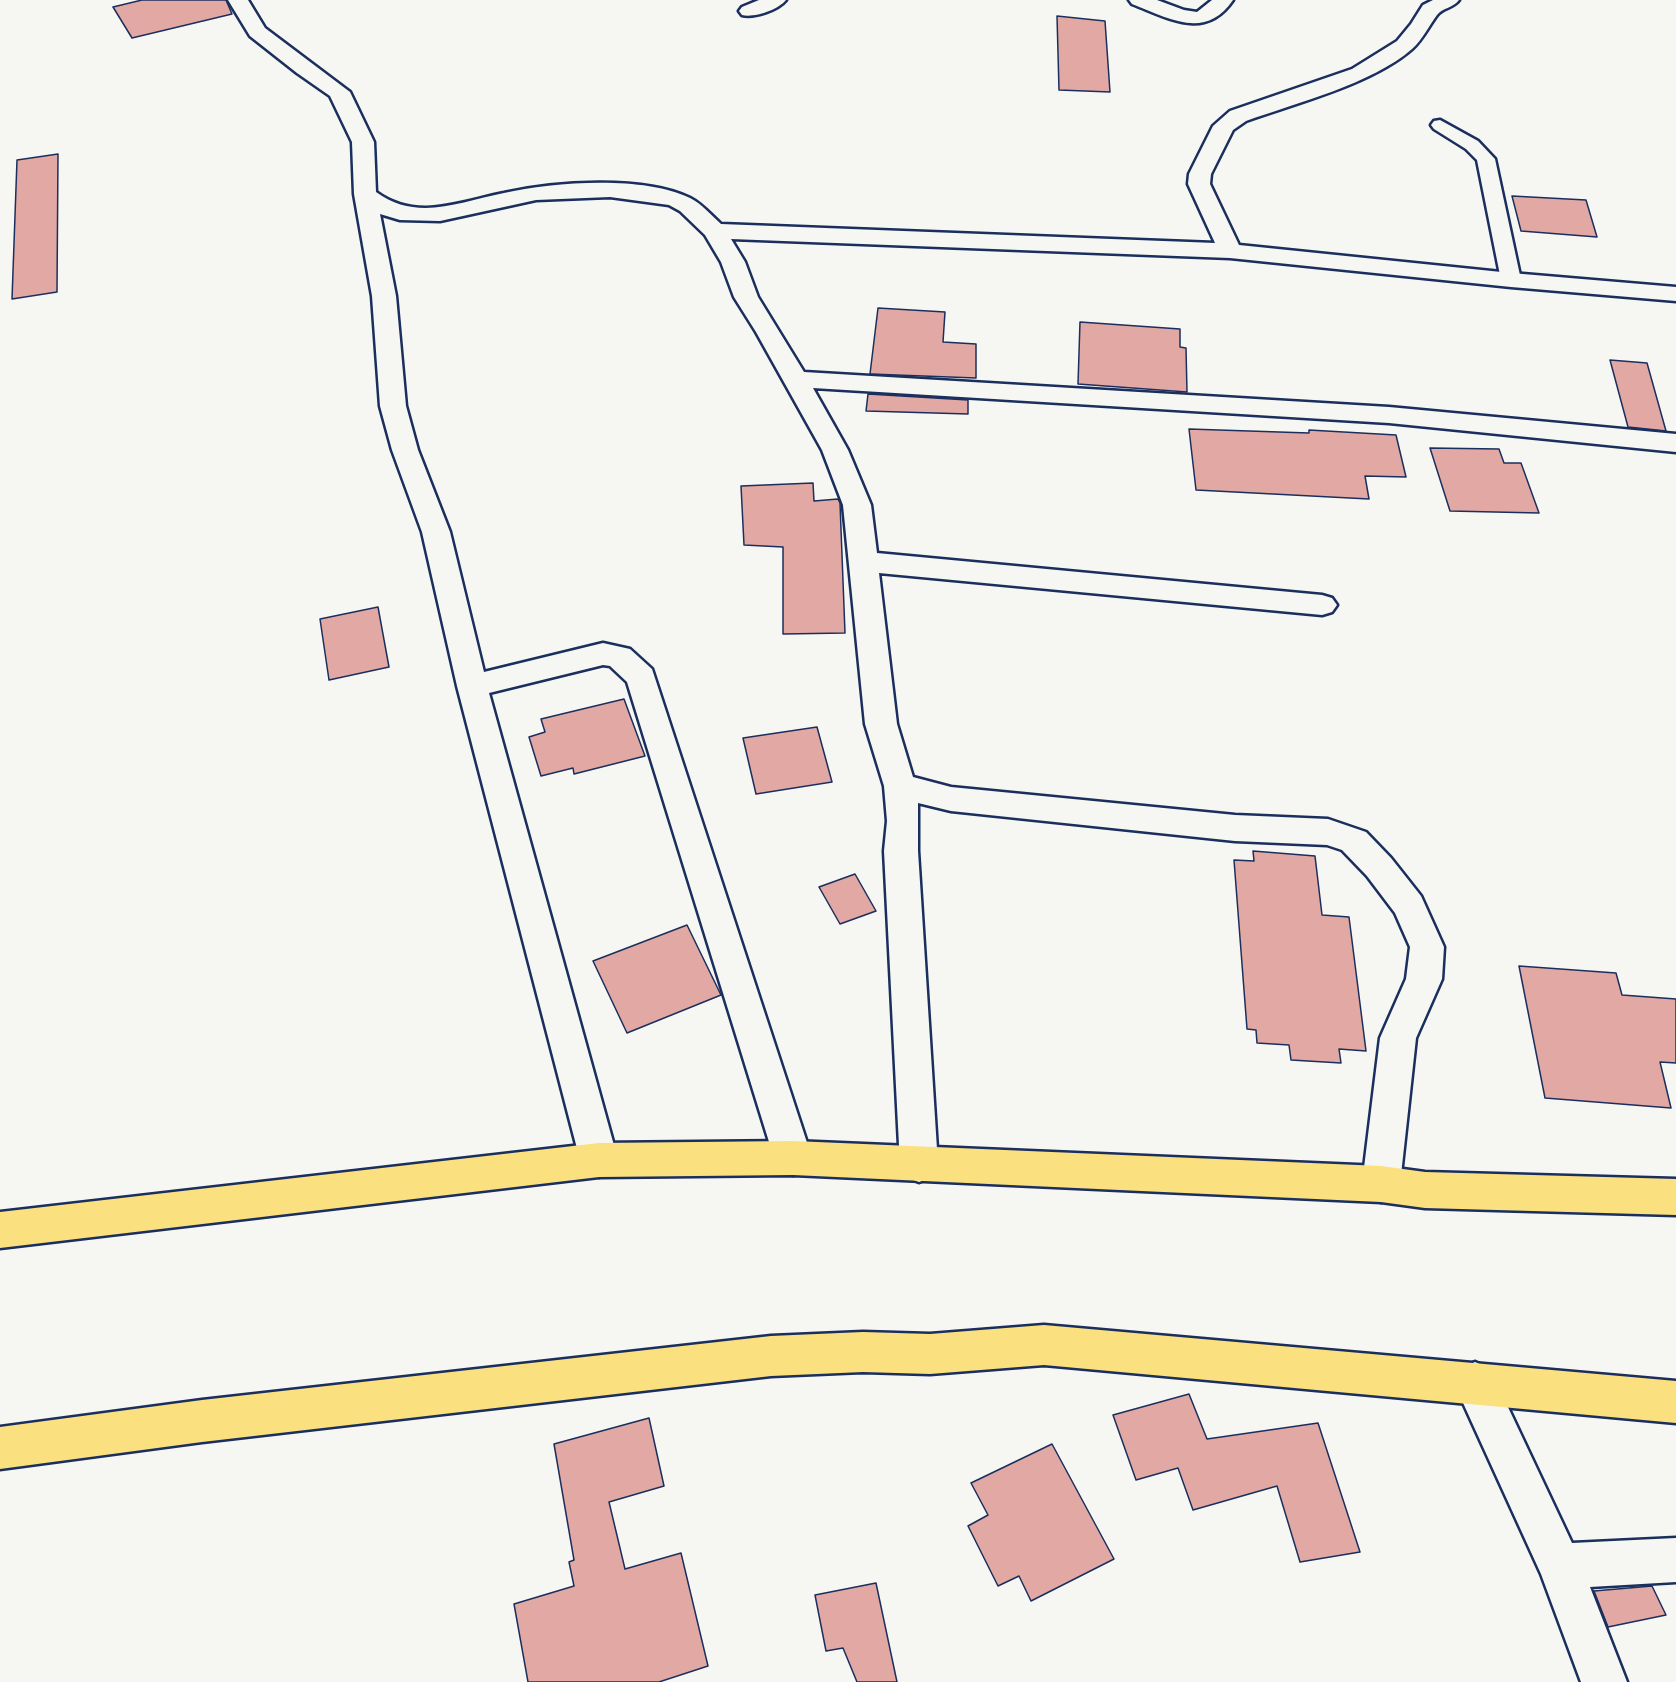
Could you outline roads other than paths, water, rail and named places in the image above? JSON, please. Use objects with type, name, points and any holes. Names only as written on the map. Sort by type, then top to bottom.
[{"type":"highway","points":[[0,1230],[599,1160],[793,1158],[1381,1184],[1425,1190],[1676,1197]]},
{"type":"highway","points":[[0,1448],[202,1421],[771,1356],[863,1352],[930,1354],[1044,1346],[1676,1402]]},
{"type":"street","points":[[238,0],[257,32],[304,69],[339,92],[363,142],[365,194],[384,296],[393,406],[405,450],[436,532],[472,686],[599,1160]]},
{"type":"street","points":[[749,11],[776,0]]},
{"type":"street","points":[[1139,0],[1173,13],[1195,17],[1209,14],[1223,0]]},
{"type":"street","points":[[1230,251],[1199,184],[1200,174],[1224,126],[1238,116],[1359,73],[1404,45],[1420,27],[1430,9],[1449,0]]},
{"type":"street","points":[[365,194],[377,206],[396,213],[417,216],[521,196],[594,188],[661,196],[687,205],[715,231],[733,262],[746,297],[844,468],[857,505],[881,724],[900,786],[919,1165]]},
{"type":"street","points":[[715,231],[1230,251],[1511,280],[1676,294]]},
{"type":"street","points":[[795,379],[1389,415],[1676,444]]},
{"type":"street","points":[[863,562],[1322,605]]},
{"type":"street","points":[[472,686],[603,654],[619,657],[641,677],[793,1158]]},
{"type":"street","points":[[900,786],[951,799],[1235,828],[1328,832],[1354,841],[1379,867],[1409,906],[1427,947],[1424,979],[1398,1038],[1381,1184]]},
{"type":"street","points":[[1475,1383],[1560,1566],[1604,1682]]},
{"type":"street","points":[[1560,1566],[1676,1560]]},
{"type":"lane","points":[[1440,125],[1472,145],[1486,159],[1511,280]]}]
